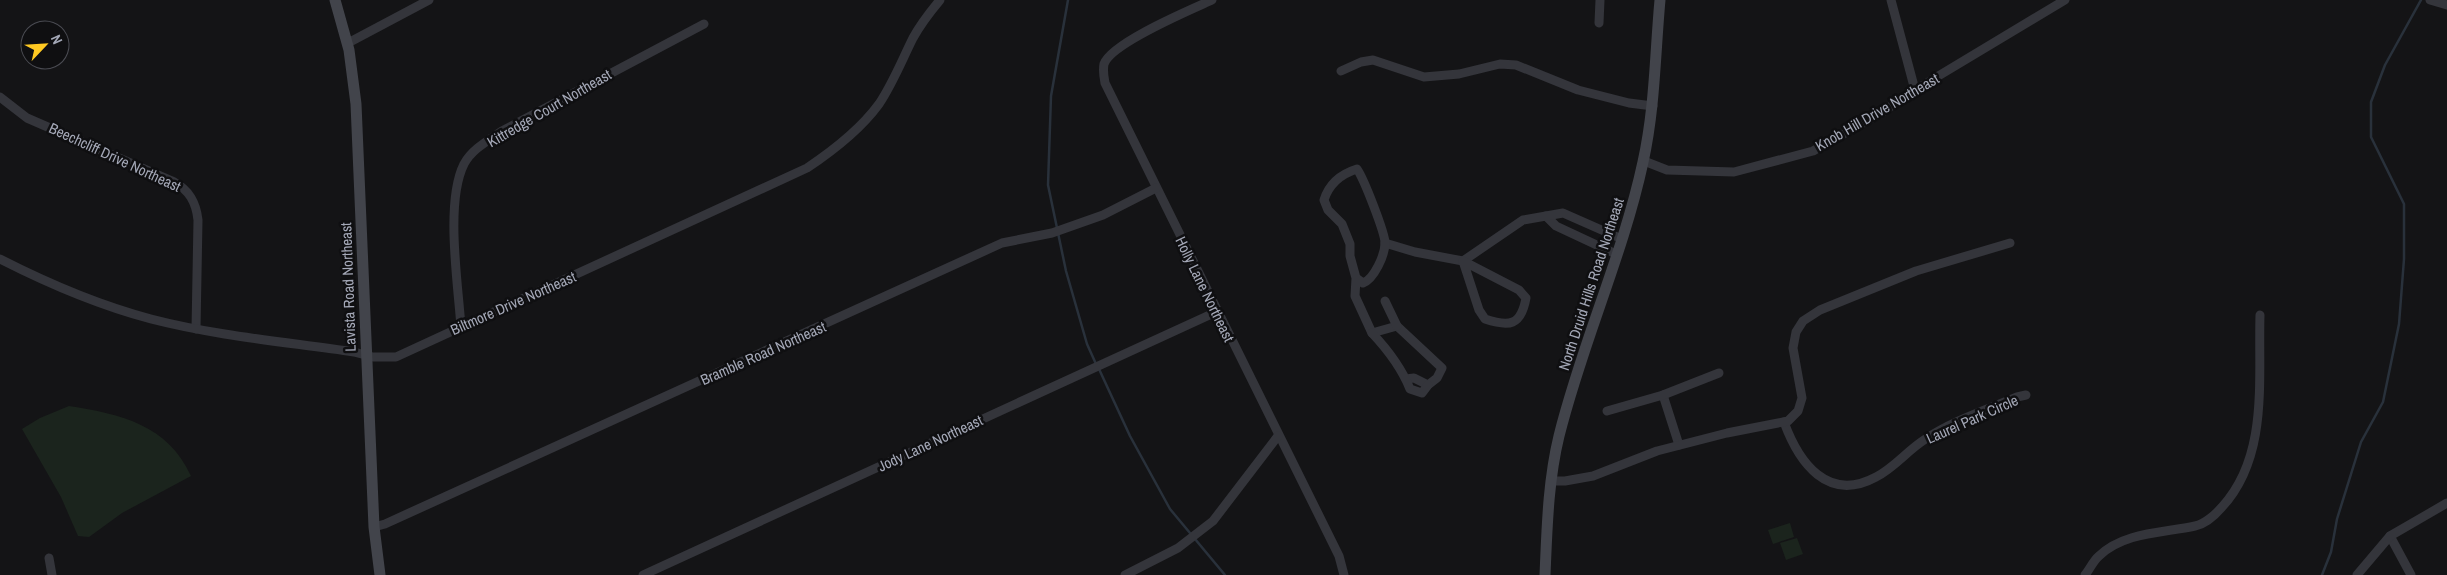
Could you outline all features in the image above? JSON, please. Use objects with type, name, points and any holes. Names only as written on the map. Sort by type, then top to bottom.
[{"type":"main road","name":"Lavista Road Northeast","points":[[335,0],[348,42],[357,131],[374,527],[380,575]]},
{"type":"main road","name":"North Druid Hills Road Northeast","points":[[1545,575],[1552,482],[1558,438],[1568,401],[1622,239],[1644,161],[1653,106],[1660,0]]},
{"type":"street","points":[[348,42],[429,0]]},
{"type":"street","name":"Biltmore Drive Northeast","points":[[0,259],[56,287],[130,313],[196,329],[385,358],[396,357],[798,173],[829,153],[859,127],[879,104],[917,32],[940,0]]},
{"type":"street","name":"Holly Lane Northeast","points":[[1212,0],[1160,24],[1118,49],[1104,64],[1105,84],[1216,312],[1339,556],[1344,575]]},
{"type":"street","points":[[1599,23],[1600,0]]},
{"type":"street","points":[[1891,0],[1915,90]]},
{"type":"street","name":"Knob Hill Drive Northeast","points":[[1644,161],[1667,170],[1734,172],[1748,170],[1813,151],[1881,113],[1915,90],[2065,0]]},
{"type":"street","points":[[2430,0],[2447,5]]},
{"type":"street","name":"Kittredge Court Northeast","points":[[460,327],[454,216],[458,179],[465,162],[478,148],[502,131],[704,24]]},
{"type":"street","points":[[1341,72],[1360,62],[1373,60],[1424,76],[1459,74],[1500,64],[1516,65],[1578,90],[1629,103],[1653,106]]},
{"type":"street","name":"Beechcliff Drive Northeast","points":[[0,97],[27,118],[174,182],[189,193],[196,208],[198,220],[196,329]]},
{"type":"street","points":[[1356,278],[1363,283],[1374,276],[1385,243],[1364,179],[1357,169],[1342,175],[1326,191],[1324,200],[1328,210],[1342,224],[1350,244],[1350,256],[1356,278],[1355,296],[1372,334],[1384,345],[1406,379],[1410,389],[1422,393],[1437,378],[1442,368],[1397,326],[1385,301]]},
{"type":"street","name":"Bramble Road Northeast","points":[[374,527],[394,520],[1002,243],[1052,233],[1103,215],[1156,188]]},
{"type":"street","points":[[1463,261],[1522,220],[1563,213],[1622,239]]},
{"type":"street","points":[[1546,216],[1556,226],[1616,254]]},
{"type":"street","points":[[1385,243],[1415,252],[1463,261],[1519,290],[1526,298],[1520,317],[1514,322],[1503,325],[1485,319],[1479,310],[1463,261]]},
{"type":"street","points":[[1552,482],[1565,482],[1593,476],[1657,450],[1727,433],[1784,422],[1798,411],[1802,398],[1793,348],[1796,332],[1803,321],[1820,310],[1916,271],[2010,243]]},
{"type":"street","name":"Jody Lane Northeast","points":[[643,575],[1216,312]]},
{"type":"street","points":[[2085,575],[2099,556],[2115,546],[2139,535],[2198,526],[2216,514],[2233,495],[2243,479],[2251,458],[2256,434],[2260,315]]},
{"type":"street","points":[[1372,334],[1397,326]]},
{"type":"street","points":[[1607,412],[1718,373]]},
{"type":"street","points":[[1662,394],[1679,445]]},
{"type":"street","name":"Laurel Park Circle","points":[[1784,422],[1791,440],[1818,477],[1836,485],[1855,484],[1875,478],[1923,440],[1940,430],[2017,397],[2026,396]]},
{"type":"street","points":[[1132,574],[1178,548],[1213,521],[1278,436]]},
{"type":"street","points":[[2357,575],[2390,536],[2447,503]]},
{"type":"street","points":[[2390,536],[2411,575]]},
{"type":"street","points":[[48,558],[52,575]]},
{"type":"shaded area","points":[[69,406],[107,413],[141,425],[170,445],[191,476],[122,513],[89,537],[78,536],[61,497],[22,429],[40,418]]},
{"type":"shaded area","points":[[1790,523],[1794,537],[1773,544],[1768,530]]},
{"type":"shaded area","points":[[1797,538],[1803,554],[1786,560],[1780,543]]},
{"type":"waterway","points":[[1068,0],[1051,96],[1048,185],[1066,271],[1087,344],[1096,364]]},
{"type":"waterway","points":[[2322,575],[2331,552],[2337,519],[2361,442],[2383,402],[2399,324],[2404,259],[2404,204],[2371,137],[2371,102],[2385,65],[2421,0]]},
{"type":"waterway","points":[[1099,369],[1130,436],[1170,509],[1225,575]]}]
